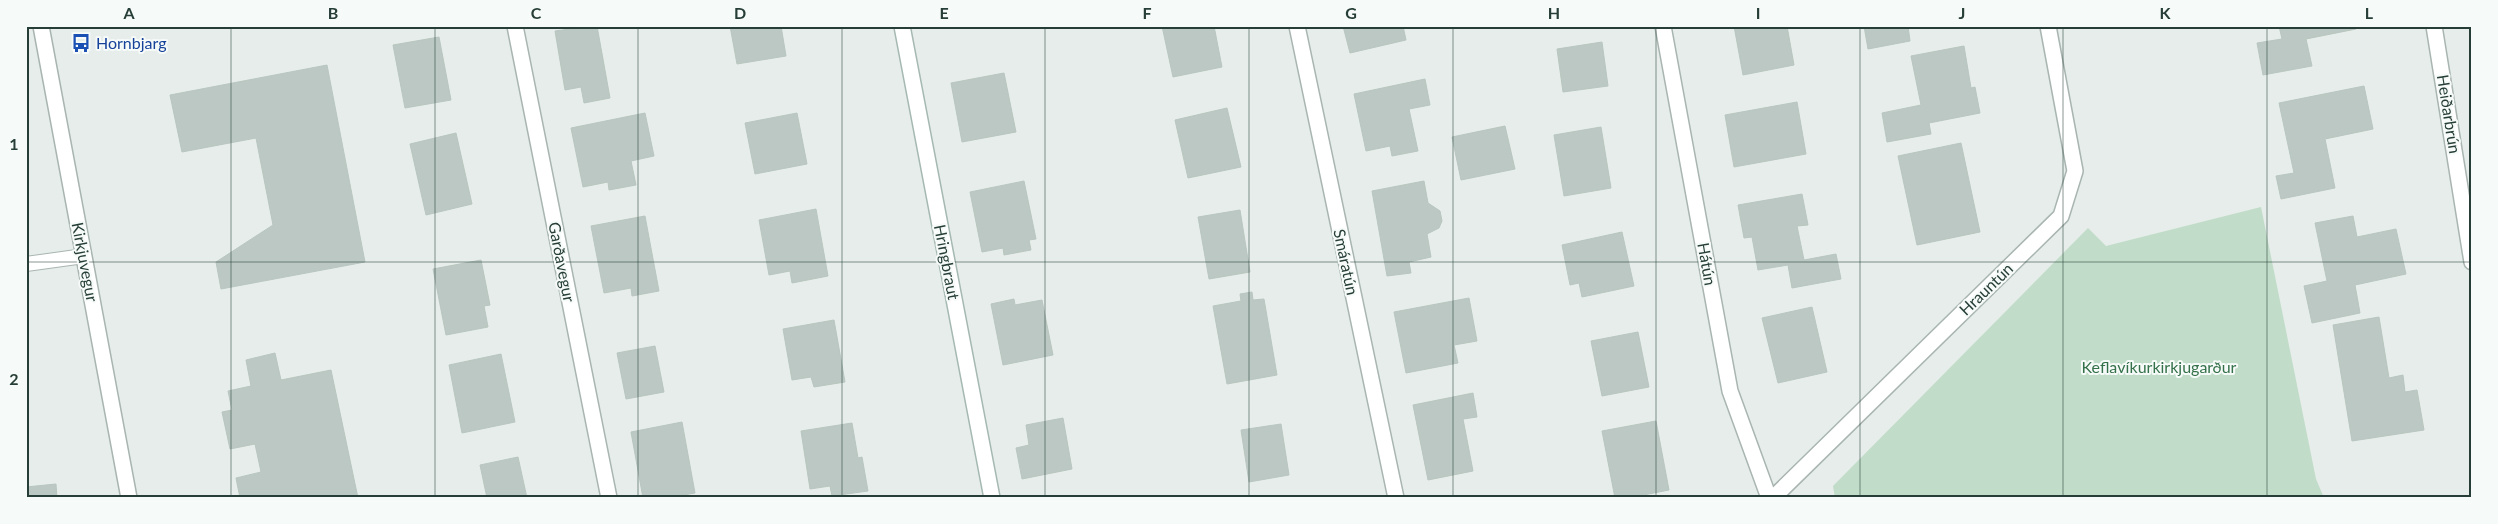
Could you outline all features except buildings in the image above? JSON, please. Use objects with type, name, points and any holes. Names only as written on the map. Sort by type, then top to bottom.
[{"type":"street","name":"Kirkjuvegur","points":[[42,26],[130,498]]},
{"type":"street","name":"Garðavegur","points":[[515,26],[609,498]]},
{"type":"street","name":"Hringbraut","points":[[902,26],[992,498]]},
{"type":"street","name":"Smáratún","points":[[1297,26],[1396,498]]},
{"type":"street","name":"Hátún","points":[[1663,26],[1730,391],[1771,498]]},
{"type":"street","name":"Hrauntún","points":[[1771,498],[2061,216],[2074,171],[2048,26]]},
{"type":"street","name":"Heiðarbrún","points":[[2434,26],[2472,262]]},
{"type":"lane","points":[[26,264],[84,256]]},
{"type":"green space","name":"Keflavíkurkirkjugarður","points":[[2261,207],[2316,479],[2324,498],[1835,498],[1833,486],[2088,228],[2106,246]]},
{"type":"place","name":"Hornbjarg","points":[[81,43]]}]
